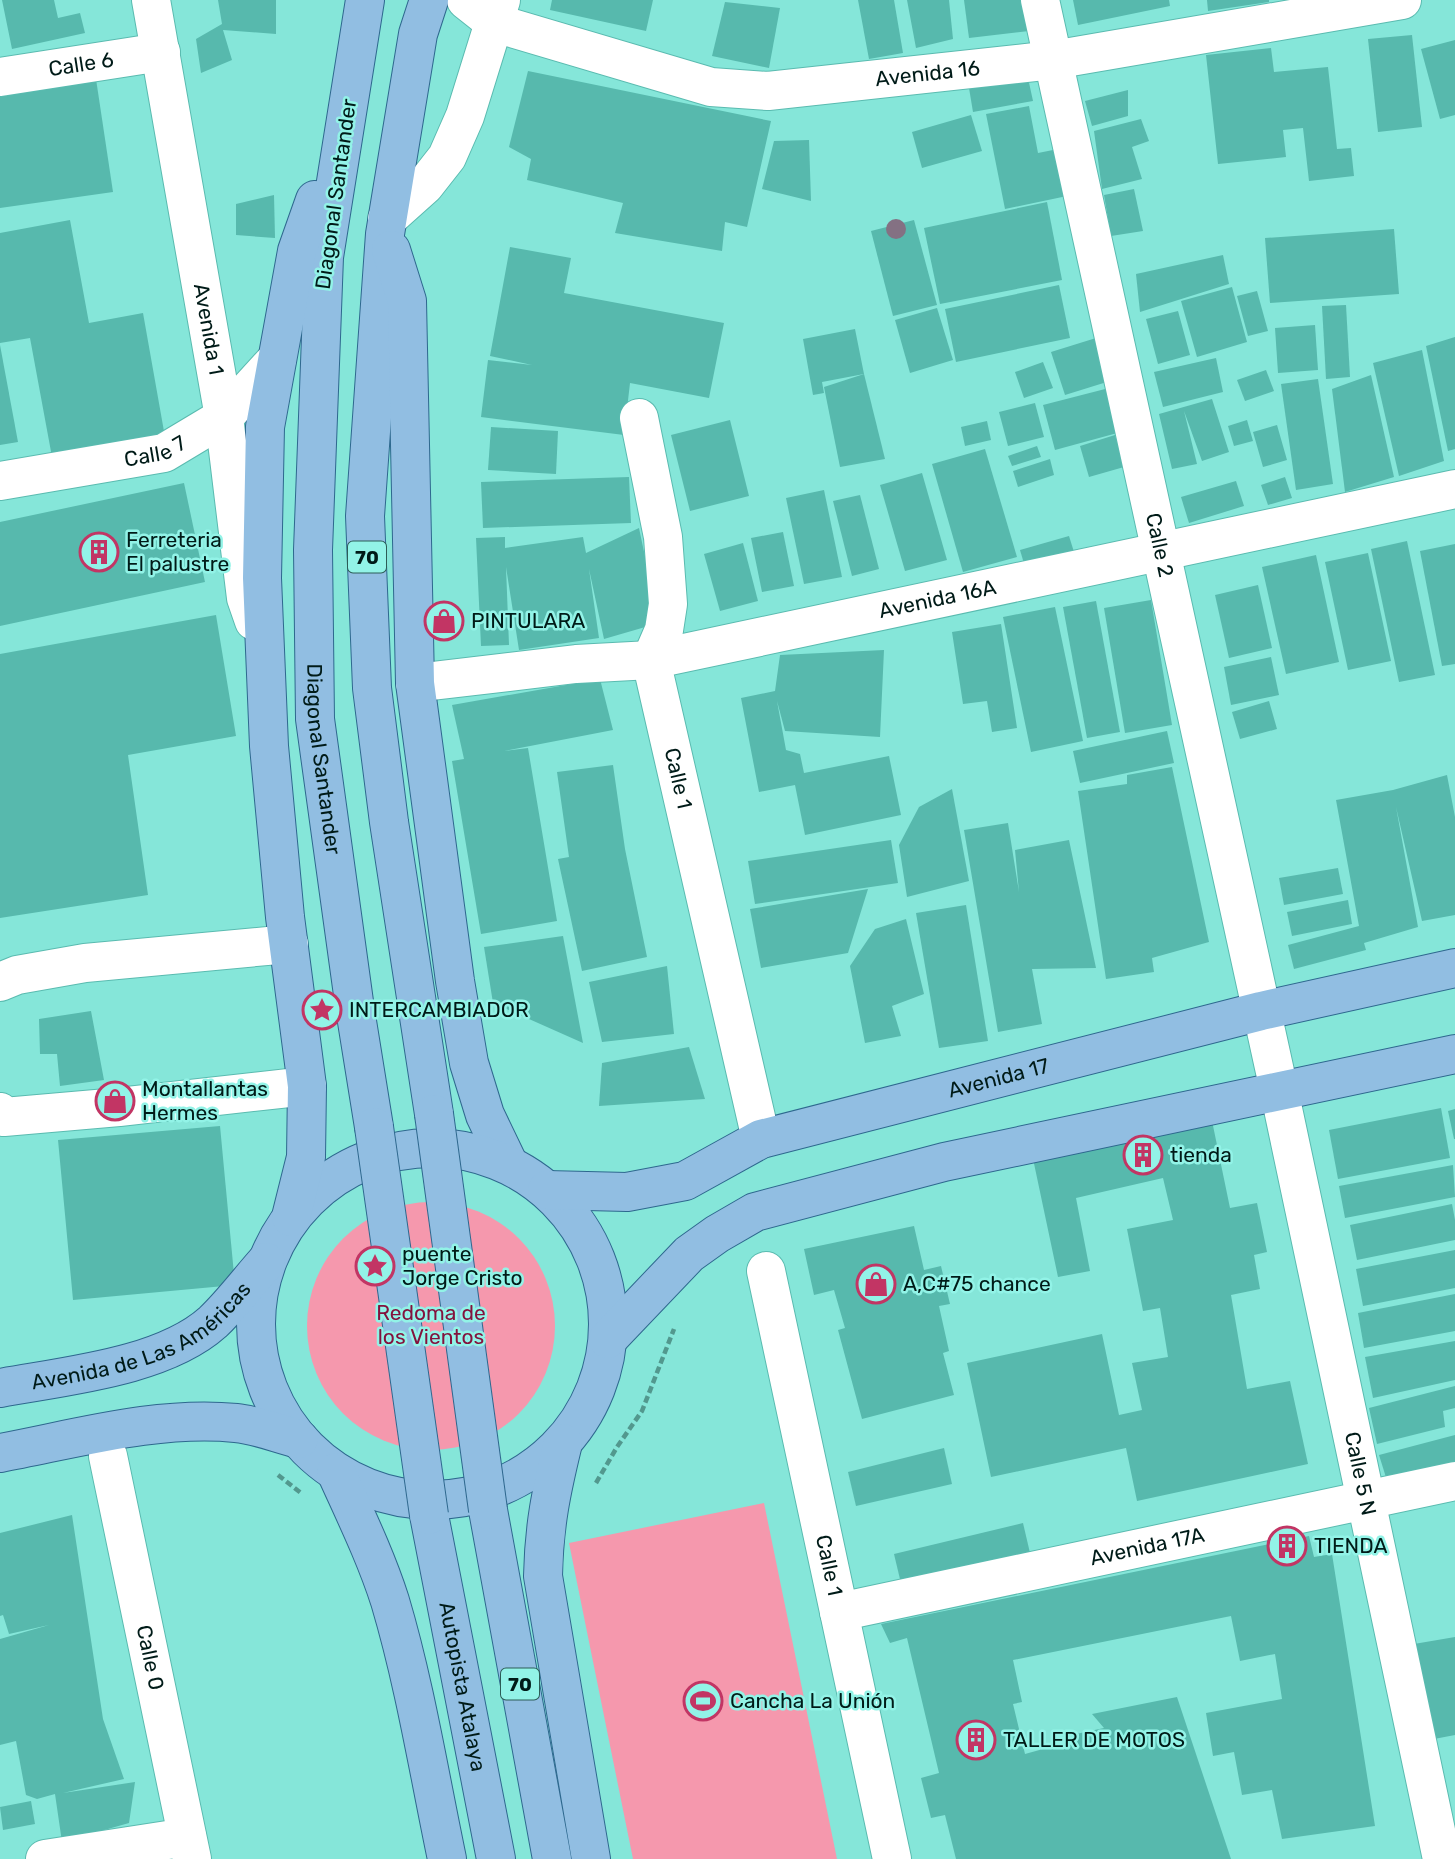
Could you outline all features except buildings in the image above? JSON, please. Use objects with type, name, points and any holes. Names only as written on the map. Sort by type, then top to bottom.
[{"type":"main road","name":"Diagonal Santander","points":[[365,0],[324,257],[313,550],[315,719],[429,1515]]},
{"type":"main road","name":"70","points":[[429,0],[418,34],[386,226],[365,516],[372,688],[488,1510],[551,1859]]},
{"type":"main road","points":[[291,1217],[346,1166],[414,1147],[463,1149],[509,1164],[547,1190],[583,1232],[604,1284],[608,1339],[601,1377],[586,1412],[563,1443],[532,1471],[495,1489],[455,1500],[413,1500],[373,1490],[336,1472],[299,1439],[273,1399],[259,1354],[257,1306],[268,1260],[291,1217],[306,1157],[307,1086],[289,944],[269,746],[262,578],[265,427],[297,251],[348,105]]},
{"type":"main road","points":[[386,226],[407,301],[415,683],[455,981],[469,1063],[485,1115],[509,1164]]},
{"type":"main road","name":"Avenida 17","points":[[547,1190],[627,1192],[685,1181],[761,1139],[1261,1010],[1455,968]]},
{"type":"main road","points":[[608,1339],[689,1254],[755,1212],[944,1163],[1455,1054]]},
{"type":"main road","name":"Avenida de Las Américas","points":[[0,1388],[97,1370],[165,1352],[212,1323],[268,1260]]},
{"type":"main road","points":[[0,1453],[103,1433],[180,1422],[237,1423],[299,1439]]},
{"type":"main road","points":[[563,1443],[548,1503],[543,1576],[591,1859]]},
{"type":"main road","points":[[336,1472],[365,1534],[389,1600],[407,1668],[447,1859]]},
{"type":"main road","name":"Autopista Atalaya","points":[[429,1515],[496,1859]]},
{"type":"street","name":"Avenida 1","points":[[151,0],[224,417],[246,598],[265,656]]},
{"type":"street","name":"Calle 2","points":[[1040,0],[1279,1090]]},
{"type":"street","name":"Avenida 16","points":[[487,8],[711,87],[768,91],[1053,61],[1402,0]]},
{"type":"street","points":[[386,226],[447,157],[465,116],[487,8]]},
{"type":"street","name":"Calle 6","points":[[0,77],[161,52]]},
{"type":"street","name":"Calle 7","points":[[0,481],[164,453],[224,417],[277,359]]},
{"type":"street","points":[[639,418],[663,537],[668,604],[664,631],[651,660]]},
{"type":"street","name":"Avenida 16A","points":[[415,683],[576,664],[651,660],[1455,489]]},
{"type":"street","name":"Calle 1","points":[[651,660],[761,1139]]},
{"type":"street","points":[[0,982],[17,975],[85,963],[289,944]]},
{"type":"street","points":[[0,1112],[4,1117],[42,1114],[307,1086]]},
{"type":"street","name":"Calle 5 N","points":[[1279,1090],[1442,1859]]},
{"type":"street","name":"Calle 1","points":[[766,1270],[892,1859]]},
{"type":"street","name":"Calle 0","points":[[108,1456],[190,1848]]},
{"type":"street","name":"Avenida 17A","points":[[839,1612],[1455,1481]]},
{"type":"street","points":[[45,1859],[190,1848]]},
{"type":"path","points":[[592,1493],[617,1447],[642,1411],[677,1323]]},
{"type":"path","points":[[277,1474],[306,1496]]},
{"type":"green space","name":"Redoma de los Vientos","points":[[431,1202],[478,1212],[500,1223],[519,1238],[534,1257],[545,1279],[555,1326],[545,1373],[534,1395],[519,1414],[500,1429],[478,1440],[431,1450],[384,1440],[362,1429],[343,1414],[328,1395],[317,1373],[307,1326],[317,1279],[328,1257],[343,1238],[362,1223],[384,1212]]},
{"type":"green space","name":"Cancha La Unión","points":[[764,1503],[837,1859],[633,1859],[569,1543]]},
{"type":"place","name":"Ferreteria El palustre","points":[[99,552]]},
{"type":"place","name":"PINTULARA","points":[[444,621]]},
{"type":"place","name":"INTERCAMBIADOR","points":[[322,1010]]},
{"type":"place","name":"Montallantas Hermes","points":[[115,1101]]},
{"type":"place","name":"tienda","points":[[1143,1155]]},
{"type":"place","name":"puente Jorge Cristo","points":[[375,1266]]},
{"type":"place","name":"A,C#75 chance","points":[[876,1284]]},
{"type":"place","name":"TIENDA","points":[[1287,1546]]},
{"type":"place","name":"Cancha La Unión","points":[[703,1701]]},
{"type":"place","name":"TALLER DE MOTOS","points":[[976,1740]]}]
